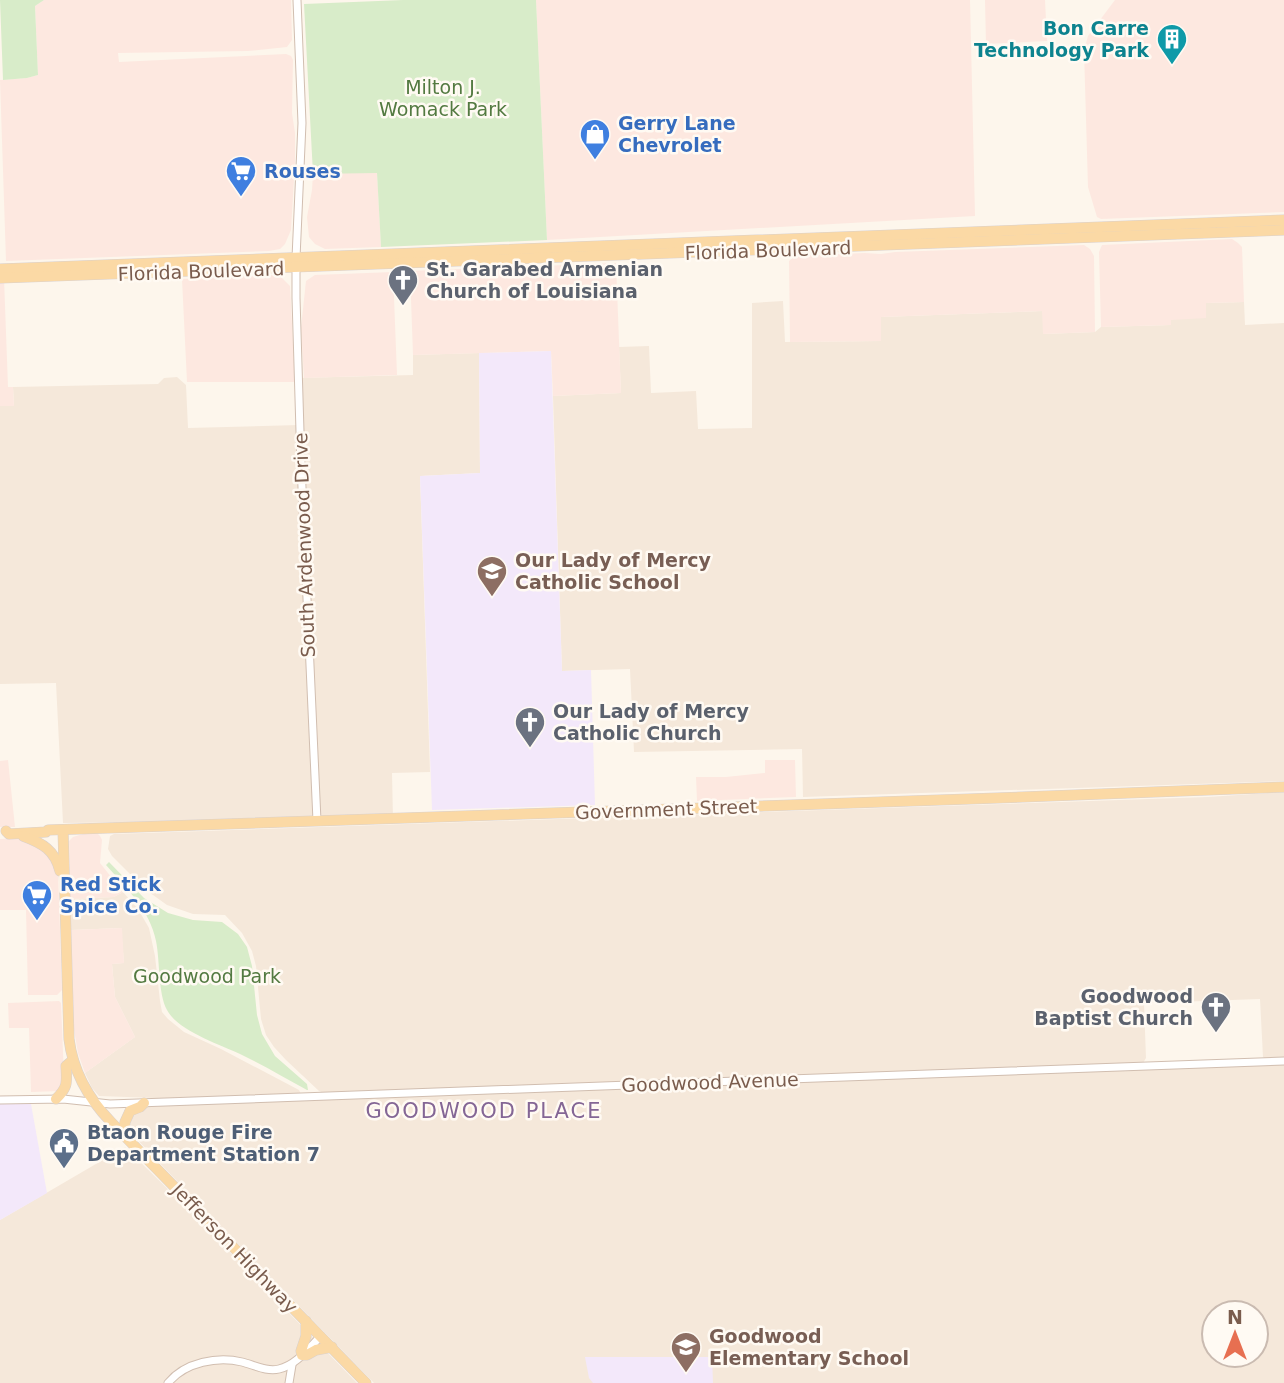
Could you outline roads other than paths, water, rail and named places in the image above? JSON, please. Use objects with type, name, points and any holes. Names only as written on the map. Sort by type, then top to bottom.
[{"type":"main road","name":"Florida Boulevard","points":[[538,254],[1284,220]]},
{"type":"main road","points":[[1005,240],[1006,236],[1032,230]]},
{"type":"main road","name":"Florida Boulevard","points":[[0,269],[177,267],[1284,230]]},
{"type":"main road","name":"Florida Boulevard","points":[[0,278],[177,267]]},
{"type":"main road","name":"Government Street","points":[[3,831],[1284,787]]},
{"type":"main road","name":"Government Street","points":[[3,831],[9,834],[48,830]]},
{"type":"main road","name":"Jefferson Highway","points":[[63,830],[68,1031],[73,1060],[81,1083],[94,1103],[124,1136],[366,1383]]},
{"type":"main road","points":[[20,833],[24,837],[39,841],[49,849],[60,874],[64,876]]},
{"type":"main road","points":[[56,1099],[64,1091],[66,1066],[73,1060]]},
{"type":"main road","points":[[124,1136],[130,1111],[144,1103]]},
{"type":"main road","points":[[306,1321],[302,1355],[316,1349],[332,1347]]},
{"type":"street","name":"South Ardenwood Drive","points":[[296,0],[302,123],[296,263],[301,465],[317,821]]},
{"type":"street","name":"Goodwood Avenue","points":[[0,1100],[56,1099],[110,1104],[144,1103],[1284,1061]]},
{"type":"street","points":[[168,1383],[183,1371],[213,1360],[236,1360],[271,1370],[292,1365],[321,1336]]},
{"type":"street","points":[[289,1383],[292,1365]]},
{"type":"place","name":"Bon Carre Technology Park","points":[[1172,66]]},
{"type":"place","name":"Gerry Lane Chevrolet","points":[[595,161]]},
{"type":"place","name":"Rouses","points":[[241,198]]},
{"type":"place","name":"St. Garabed Armenian Church of Louisiana","points":[[403,307]]},
{"type":"place","name":"Our Lady of Mercy Catholic School","points":[[492,598]]},
{"type":"place","name":"Our Lady of Mercy Catholic Church","points":[[530,749]]},
{"type":"place","name":"Red Stick Spice Co.","points":[[37,922]]},
{"type":"place","name":"Goodwood Baptist Church","points":[[1216,1034]]},
{"type":"place","name":"Btaon Rouge Fire Department Station 7","points":[[64,1170]]},
{"type":"place","name":"Goodwood Elementary School","points":[[686,1374]]},
{"type":"district","name":"GOODWOOD PLACE","points":[[484,1111]]},
{"type":"park label","name":"Milton J. Womack Park","points":[[443,98]]},
{"type":"park label","name":"Goodwood Park","points":[[207,976]]}]
